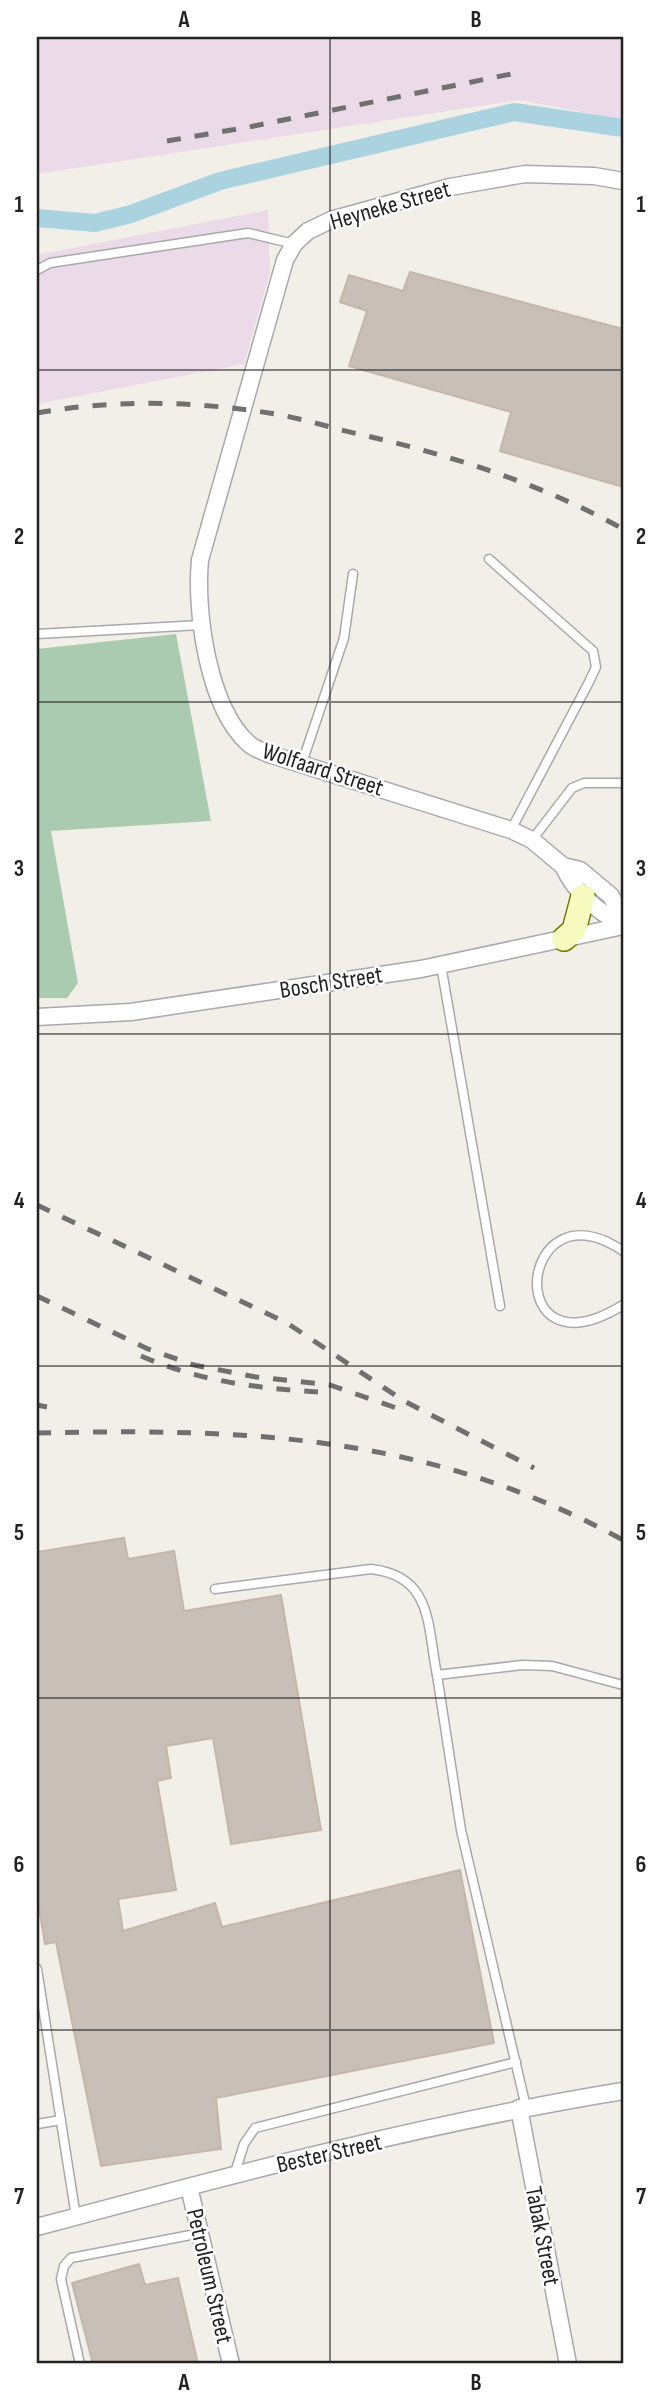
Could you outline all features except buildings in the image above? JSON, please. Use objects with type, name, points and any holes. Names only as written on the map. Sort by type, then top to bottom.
[{"type":"street","name":"Heyneke Street","points":[[294,244],[308,231],[331,220],[450,187],[493,179],[551,174],[594,176],[623,181]]},
{"type":"street","name":"Wolfaard Street","points":[[294,244],[285,260],[200,560],[197,594],[202,625],[215,683],[226,713],[249,745],[511,830],[532,840],[563,866],[580,870],[611,896],[623,919]]},
{"type":"street","name":"Wolfaard Street","points":[[563,866],[569,880],[583,896],[606,916],[623,926]]},
{"type":"street","points":[[564,939],[574,930],[583,896]]},
{"type":"street","name":"Bosch Street","points":[[37,1017],[131,1012],[441,965],[623,926]]},
{"type":"street","name":"Bester Street","points":[[37,2227],[189,2187],[523,2107],[623,2091]]},
{"type":"street","name":"Tabak Street","points":[[523,2107],[568,2364]]},
{"type":"street","name":"Petroleum Street","points":[[189,2187],[231,2364]]},
{"type":"lane","points":[[37,270],[50,263],[248,233],[294,244]]},
{"type":"lane","points":[[489,559],[593,651],[596,667],[578,708],[511,830]]},
{"type":"lane","points":[[302,763],[344,638],[353,574]]},
{"type":"lane","points":[[37,634],[202,625]]},
{"type":"lane","points":[[532,840],[572,788],[584,783],[623,783]]},
{"type":"lane","points":[[441,965],[500,1306]]},
{"type":"lane","points":[[623,1251],[594,1238],[573,1237],[556,1244],[543,1256],[536,1275],[537,1296],[545,1311],[555,1318],[585,1321],[623,1305]]},
{"type":"lane","points":[[215,1589],[371,1569],[392,1571],[421,1595],[437,1675],[461,1830],[516,2062],[523,2107]]},
{"type":"lane","points":[[437,1675],[522,1665],[552,1666],[623,1685]]},
{"type":"lane","points":[[37,1969],[76,2217]]},
{"type":"lane","points":[[234,2176],[244,2144],[255,2128],[516,2062]]},
{"type":"lane","points":[[37,2123],[61,2120]]},
{"type":"lane","points":[[80,2364],[61,2279],[64,2266],[71,2258],[201,2233]]},
{"type":"shaded area","points":[[37,37],[623,37],[623,120],[520,100],[37,174]]},
{"type":"shaded area","points":[[268,210],[270,272],[244,364],[37,404],[37,255]]},
{"type":"green space","points":[[176,634],[211,821],[51,831],[78,983],[67,998],[37,998],[37,649]]},
{"type":"waterway","points":[[37,218],[95,223],[131,214],[220,181],[514,112],[623,128]]},
{"type":"railway","points":[[167,141],[516,73]]},
{"type":"railway","points":[[37,413],[96,405],[156,403],[216,406],[286,416],[397,443],[496,473],[561,498],[623,529]]},
{"type":"railway","points":[[37,1205],[287,1323],[404,1401],[534,1468]]},
{"type":"railway","points":[[37,1296],[148,1349],[194,1365],[256,1377],[330,1385],[405,1411]]},
{"type":"railway","points":[[141,1356],[184,1372],[228,1382],[318,1392]]},
{"type":"railway","points":[[37,1405],[47,1407]]},
{"type":"railway","points":[[37,1433],[192,1433],[338,1445],[409,1459],[480,1478],[551,1505],[623,1540]]}]
